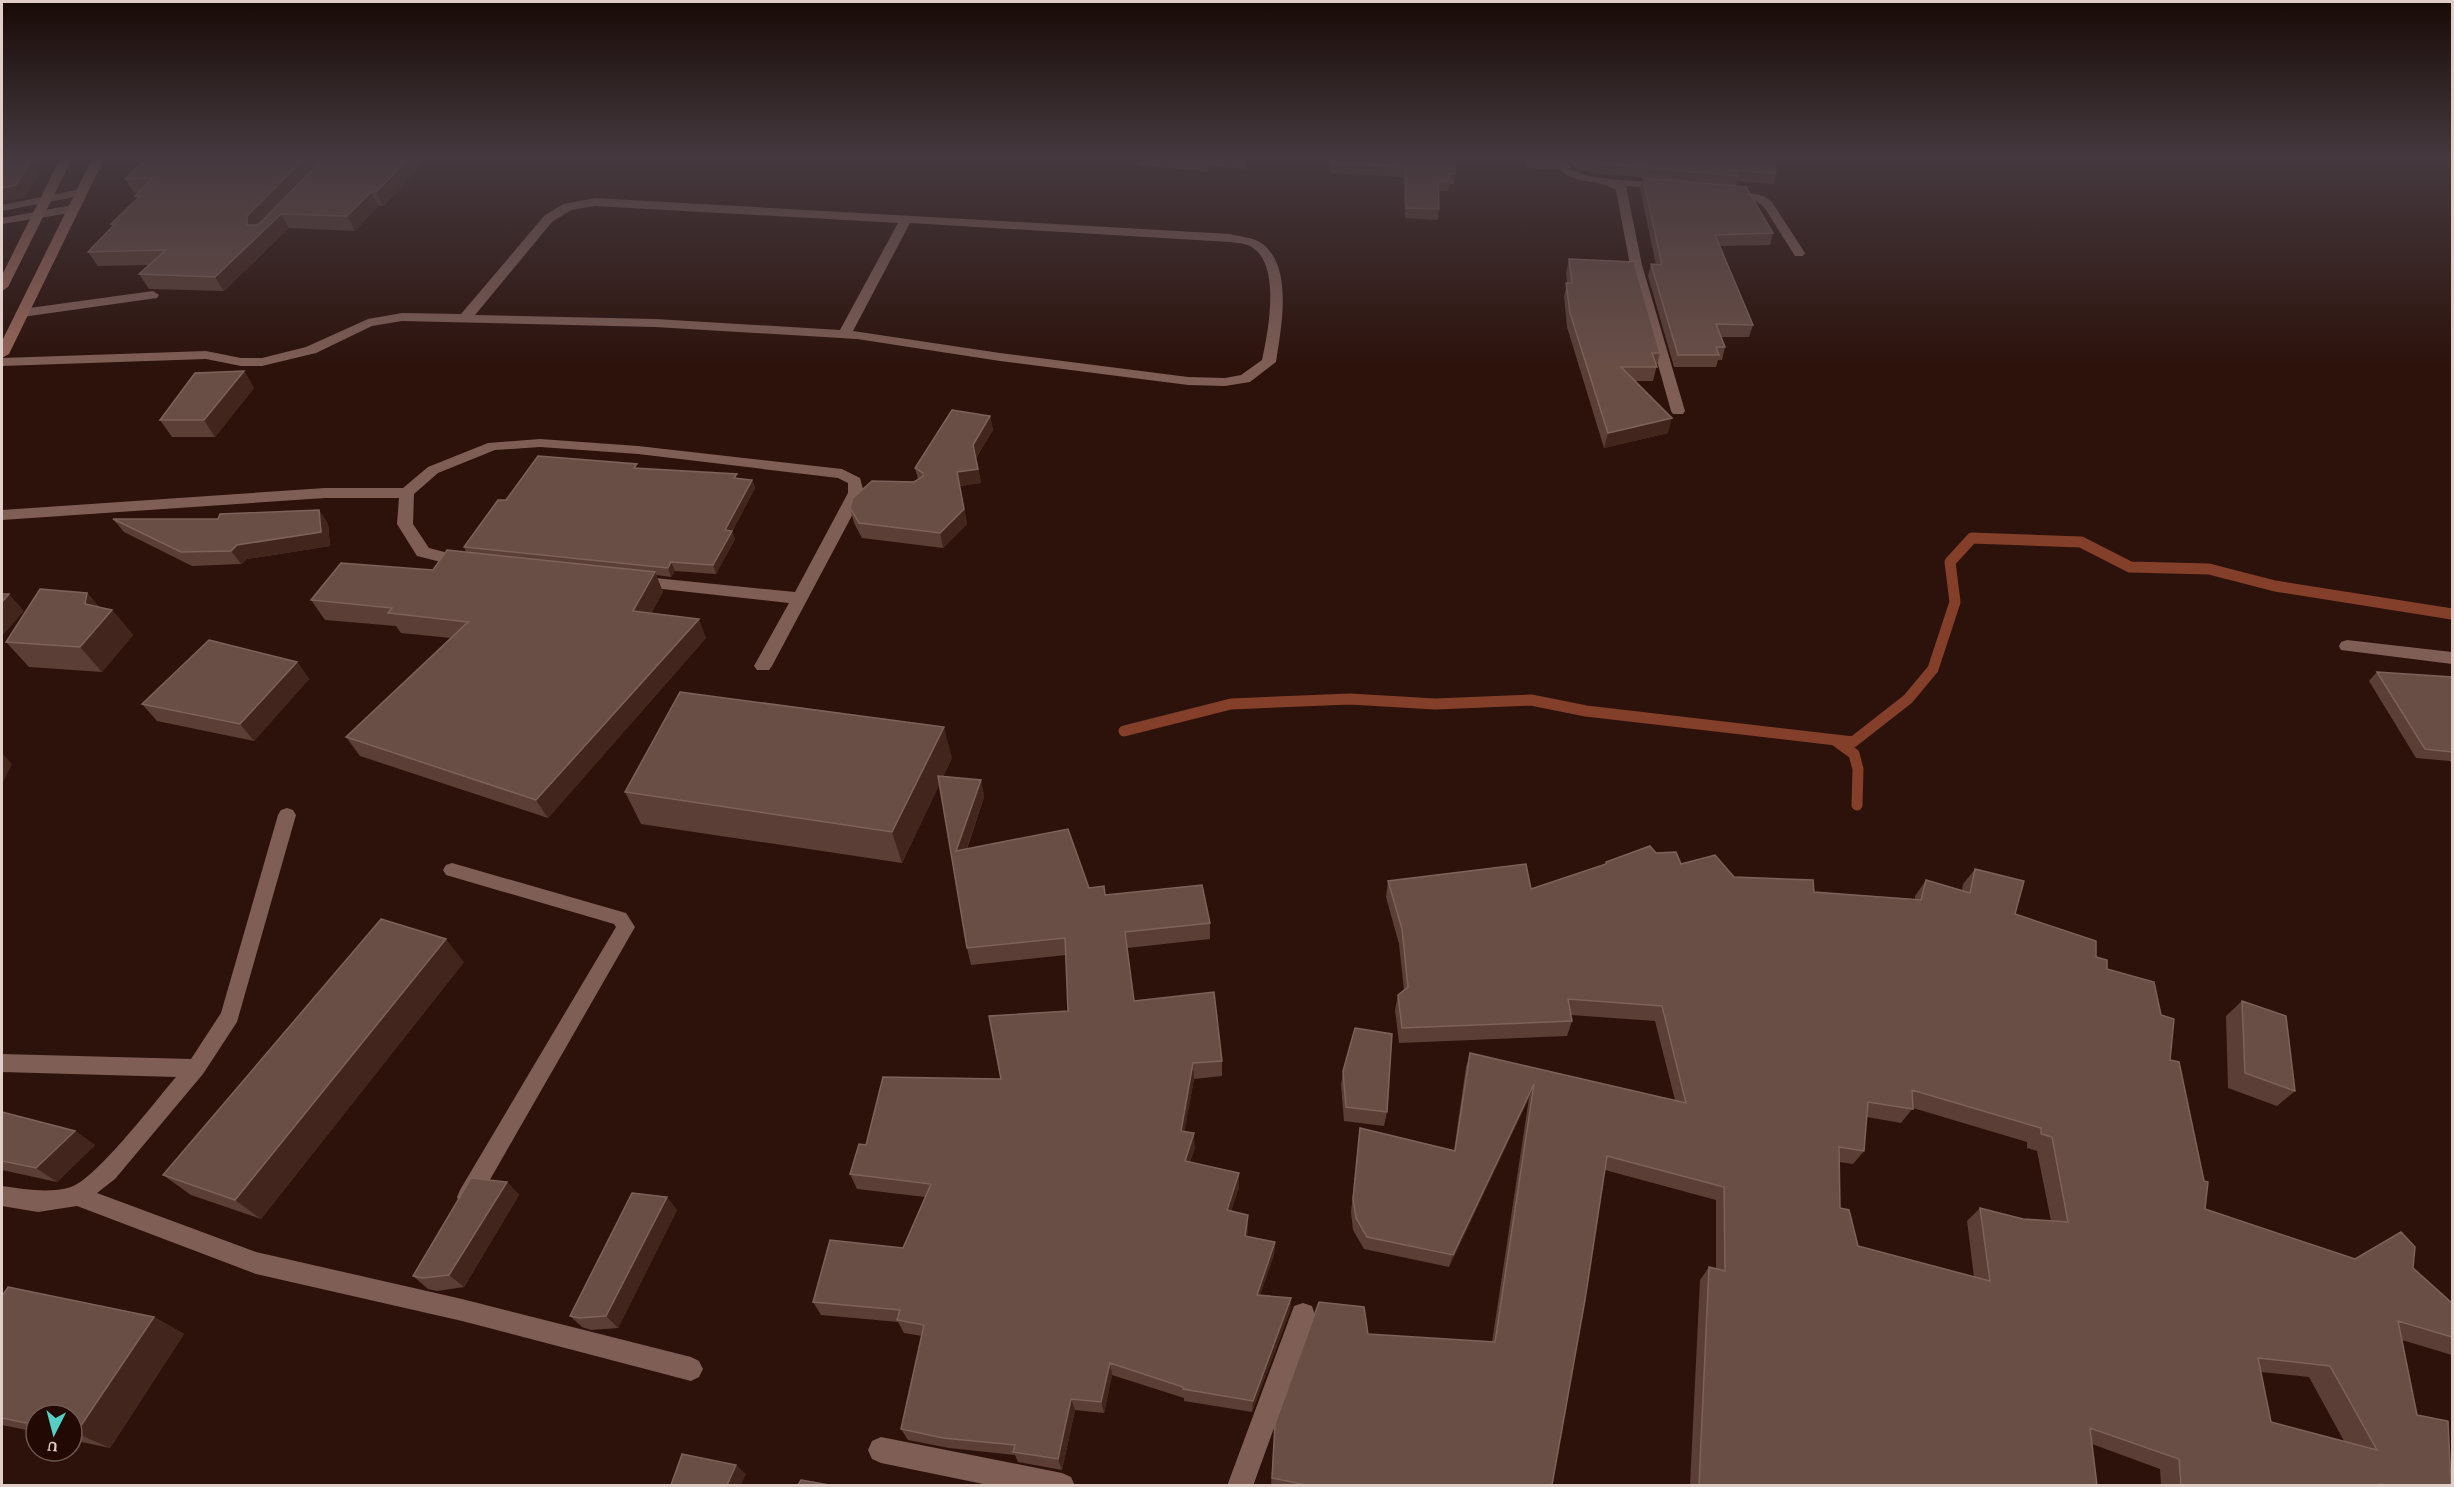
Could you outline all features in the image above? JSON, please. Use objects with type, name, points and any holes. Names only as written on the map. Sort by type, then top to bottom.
[{"type":"main road","points":[[2,287],[31,228]]},
{"type":"main road","points":[[2,354],[63,228]]},
{"type":"street","points":[[465,318],[540,228]]},
{"type":"street","points":[[845,334],[902,228]]},
{"type":"street","points":[[2,362],[206,355],[241,362],[262,362],[311,350],[368,323],[402,317],[655,323],[845,334],[1188,381],[1225,382],[1245,379],[1269,362],[1277,317],[1272,263],[1257,245],[1230,238],[1057,228]]},
{"type":"street","points":[[1629,228],[1636,265],[1678,411]]},
{"type":"street","points":[[1783,228],[1799,253]]},
{"type":"street","points":[[2,515],[325,493],[407,493],[433,470],[493,446],[540,443],[638,450],[790,466],[842,474],[861,482],[763,666]]},
{"type":"street","points":[[407,493],[405,524],[423,552],[455,562],[479,565]]},
{"type":"street","points":[[621,580],[798,598]]},
{"type":"street","points":[[2347,646],[2452,658]]},
{"type":"street","points":[[1240,1485],[1303,1315]]},
{"type":"street","points":[[881,1450],[1062,1485]]},
{"type":"lane","points":[[22,313],[153,295]]},
{"type":"lane","points":[[2,1196],[38,1202],[77,1196],[108,1172],[196,1068],[230,1016],[287,815]]},
{"type":"lane","points":[[452,870],[620,918],[626,927],[456,1217]]},
{"type":"lane","points":[[2,1063],[196,1068]]},
{"type":"lane","points":[[77,1196],[256,1263],[408,1298],[691,1369]]},
{"type":"lane","points":[[408,1298],[420,1278]]},
{"type":"building","points":[[111,228],[266,228],[215,277],[139,274],[166,250],[88,252]]},
{"type":"building","points":[[1654,228],[1770,228],[1773,233],[1715,235],[1753,325],[1716,324],[1725,347],[1716,347],[1719,355],[1678,355],[1651,264],[1662,265]]},
{"type":"building","points":[[1569,259],[1634,262],[1660,353],[1652,353],[1657,367],[1621,367],[1672,418],[1608,433],[1570,313],[1566,283],[1572,283]]},
{"type":"building","points":[[244,371],[204,420],[160,420],[195,373]]},
{"type":"building","points":[[952,410],[990,416],[973,445],[978,469],[957,472],[964,509],[940,533],[859,523],[850,508],[853,498],[872,481],[914,482],[923,476],[923,473],[915,468]]},
{"type":"building","points":[[538,456],[637,464],[634,468],[737,474],[734,478],[752,480],[725,530],[732,531],[713,565],[671,562],[668,568],[464,547],[498,500],[506,500]]},
{"type":"building","points":[[319,510],[321,532],[237,545],[231,551],[181,552],[113,519],[218,519],[220,514]]},
{"type":"building","points":[[447,550],[655,572],[633,611],[699,619],[536,800],[346,737],[468,622],[388,613],[392,608],[311,600],[341,563],[433,570]]},
{"type":"building","points":[[40,589],[87,593],[85,604],[112,610],[80,647],[6,642]]},
{"type":"building","points":[[2,594],[9,594],[2,602]]},
{"type":"building","points":[[209,640],[297,662],[240,724],[142,704]]},
{"type":"building","points":[[2377,672],[2452,677],[2452,752],[2425,749]]},
{"type":"building","points":[[680,692],[944,727],[892,832],[625,792]]},
{"type":"building","points":[[938,776],[981,780],[956,851],[1068,829],[1089,888],[1104,886],[1105,895],[1202,885],[1210,923],[1125,932],[1134,1001],[1214,992],[1222,1061],[1193,1063],[1181,1131],[1194,1133],[1185,1161],[1239,1173],[1227,1210],[1248,1215],[1245,1236],[1275,1242],[1257,1295],[1291,1298],[1253,1401],[1183,1389],[1183,1387],[1110,1363],[1101,1402],[1071,1399],[1058,1459],[1013,1452],[1015,1445],[943,1438],[901,1429],[924,1325],[897,1320],[900,1310],[813,1302],[830,1240],[903,1248],[931,1184],[850,1174],[859,1144],[866,1145],[883,1077],[1001,1079],[989,1016],[1068,1011],[1065,938],[967,948]]},
{"type":"building","points":[[1650,846],[1656,853],[1676,852],[1681,864],[1715,855],[1734,877],[1813,880],[1814,892],[1921,900],[1926,880],[1970,893],[1975,869],[2024,881],[2015,914],[2096,941],[2096,957],[2107,960],[2107,969],[2154,982],[2161,1015],[2174,1019],[2170,1060],[2179,1062],[2204,1181],[2208,1182],[2205,1209],[2355,1259],[2401,1232],[2415,1247],[2413,1268],[2452,1303],[2452,1337],[2398,1321],[2417,1415],[2448,1421],[2451,1485],[2181,1485],[2179,1459],[2090,1428],[2097,1485],[1699,1485],[1709,1267],[1725,1271],[1724,1187],[1607,1156],[1585,1300],[1552,1485],[1306,1485],[1272,1478],[1275,1424],[1319,1302],[1364,1307],[1368,1334],[1495,1342],[1534,1084],[1453,1255],[1367,1237],[1356,1218],[1353,1199],[1360,1128],[1455,1151],[1470,1053],[1686,1103],[1662,1006],[1568,999],[1572,1021],[1402,1028],[1398,995],[1408,987],[1402,929],[1388,881],[1526,864],[1531,889],[1606,864],[1606,862]],"holes":[[[1912,1090],[2041,1128],[2041,1134],[2052,1137],[2068,1222],[2023,1219],[1980,1208],[1990,1281],[1858,1246],[1849,1210],[1840,1208],[1839,1147],[1864,1151],[1868,1102],[1913,1109]],[[2258,1358],[2330,1366],[2377,1450],[2271,1422]]]},
{"type":"building","points":[[381,919],[446,939],[235,1200],[163,1175]]},
{"type":"building","points":[[2242,1001],[2286,1016],[2295,1091],[2245,1073]]},
{"type":"building","points":[[1355,1028],[1392,1034],[1387,1112],[1346,1107],[1343,1071]]},
{"type":"building","points":[[2,1112],[75,1131],[36,1168],[2,1161]]},
{"type":"building","points":[[471,1178],[507,1182],[449,1275],[422,1278],[413,1276]]},
{"type":"building","points":[[632,1193],[667,1197],[606,1316],[579,1318],[570,1316]]},
{"type":"building","points":[[8,1287],[154,1317],[84,1421],[84,1403],[24,1403],[24,1423],[2,1418],[2,1296]]},
{"type":"building","points":[[682,1454],[736,1465],[727,1485],[671,1485]]},
{"type":"building","points":[[801,1480],[829,1485],[798,1485]]},
{"type":"waterway","points":[[1124,731],[1231,704],[1350,699],[1435,704],[1531,700],[1586,711],[1853,742],[1908,699],[1933,669],[1955,602],[1950,562],[1972,538],[2081,542],[2130,567],[2209,569],[2275,586],[2452,614]]},
{"type":"waterway","points":[[1836,741],[1854,754],[1858,769],[1857,805]]}]
